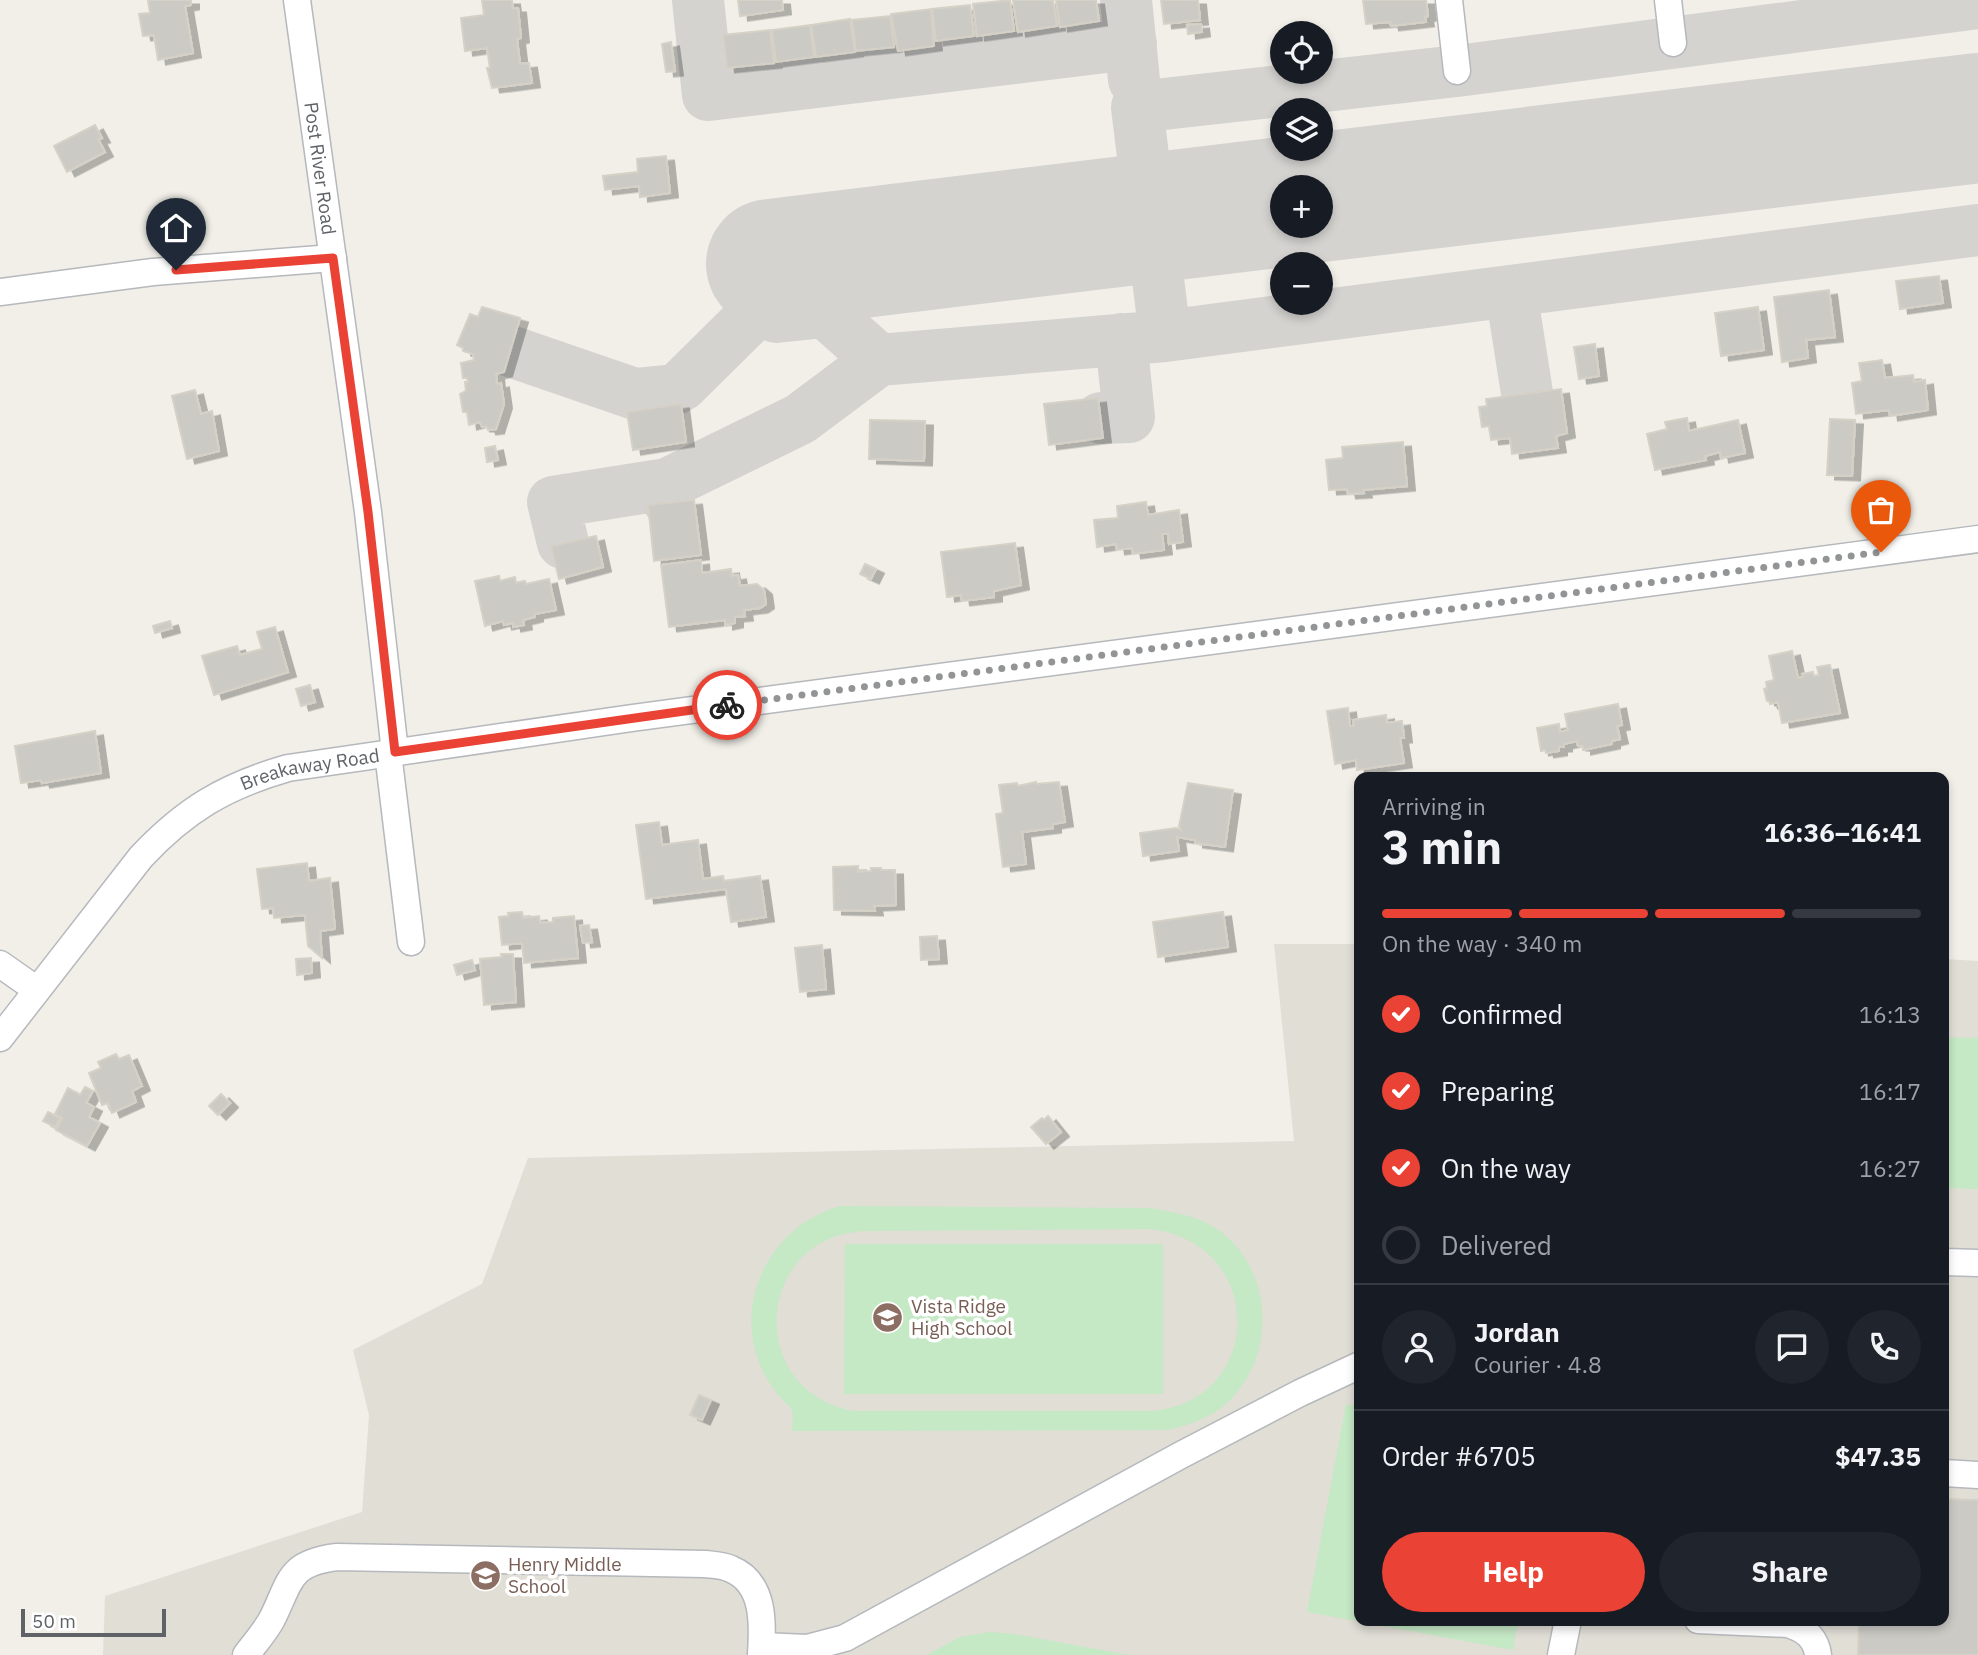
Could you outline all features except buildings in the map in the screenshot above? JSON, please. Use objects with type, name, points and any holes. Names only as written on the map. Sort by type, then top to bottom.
[{"type":"street","name":"Post River Road","points":[[297,0],[368,512],[411,942]]},
{"type":"street","points":[[1449,0],[1457,71]]},
{"type":"street","points":[[1668,0],[1673,43]]},
{"type":"street","points":[[0,292],[153,272],[333,258]]},
{"type":"street","name":"Breakaway Road","points":[[0,1038],[141,858],[165,832],[192,810],[222,792],[254,778],[288,768],[632,718],[1978,538]]},
{"type":"street","points":[[0,964],[37,990]]},
{"type":"street","points":[[1949,1262],[1978,1263]]},
{"type":"street","points":[[246,1655],[270,1622],[295,1572],[313,1560],[337,1557],[705,1564],[729,1568],[745,1576],[756,1590],[762,1620],[762,1650],[807,1647],[845,1638],[1181,1455],[1300,1392],[1354,1368]]},
{"type":"street","points":[[1949,1474],[1978,1475]]},
{"type":"street","points":[[1561,1655],[1567,1626]]},
{"type":"street","points":[[1794,1626],[1812,1637],[1818,1655]]},
{"type":"shaded area","name":"Vista Ridge High School","points":[[1274,944],[1354,944],[1354,1626],[1949,1626],[1949,959],[1978,961],[1978,1655],[103,1655],[105,1596],[362,1512],[369,1415],[353,1350],[482,1284],[528,1158],[1294,1141]]},
{"type":"green space","points":[[1949,1037],[1978,1038],[1978,1189],[1949,1188]]},
{"type":"green space","points":[[840,1206],[1151,1208],[1194,1218],[1217,1229],[1236,1246],[1250,1266],[1259,1289],[1262,1314],[1261,1338],[1255,1362],[1243,1385],[1220,1409],[1199,1420],[1168,1430],[792,1431],[791,1409],[771,1386],[760,1365],[753,1340],[752,1315],[764,1268],[778,1247],[795,1230],[816,1216]],"holes":[[[1151,1229],[1189,1241],[1216,1262],[1232,1290],[1238,1322],[1232,1353],[1216,1380],[1190,1401],[1153,1411],[853,1411],[817,1397],[793,1374],[780,1345],[777,1314],[785,1283],[803,1257],[830,1238],[868,1231]]]},
{"type":"green space","points":[[845,1244],[1163,1244],[1163,1394],[844,1394]]},
{"type":"green space","points":[[1346,1404],[1354,1406],[1354,1621],[1307,1612]]},
{"type":"green space","points":[[1383,1626],[1517,1626],[1513,1650]]},
{"type":"green space","points":[[990,1632],[1015,1634],[1129,1655],[927,1655],[960,1637]]},
{"type":"taxiway","points":[[698,0],[708,95],[1131,44]]},
{"type":"taxiway","points":[[1126,0],[1134,80]]},
{"type":"taxiway","points":[[1165,336],[1137,107],[1457,71],[1978,3]]},
{"type":"taxiway","points":[[771,264],[776,317],[825,312],[879,360],[1165,336],[1978,230]]},
{"type":"taxiway","points":[[1511,291],[1527,393]]},
{"type":"taxiway","points":[[510,351],[635,394],[674,390],[763,305],[774,303]]},
{"type":"taxiway","points":[[1101,418],[1129,417],[1121,339]]},
{"type":"taxiway","points":[[669,502],[667,484],[800,419],[879,360]]},
{"type":"taxiway","points":[[563,543],[553,502],[667,484]]},
{"type":"runway","points":[[1333,196],[1978,118]]},
{"type":"runway","points":[[771,264],[1270,204]]},
{"type":"way so far","points":[[727,705],[1881,552]]},
{"type":"place","name":"Vista Ridge High School","points":[[888,1317]]},
{"type":"place","name":"Henry Middle School","points":[[485,1575]]},
{"type":"route","points":[[176,270],[333,258],[368,512],[395,752],[727,705]]}]
